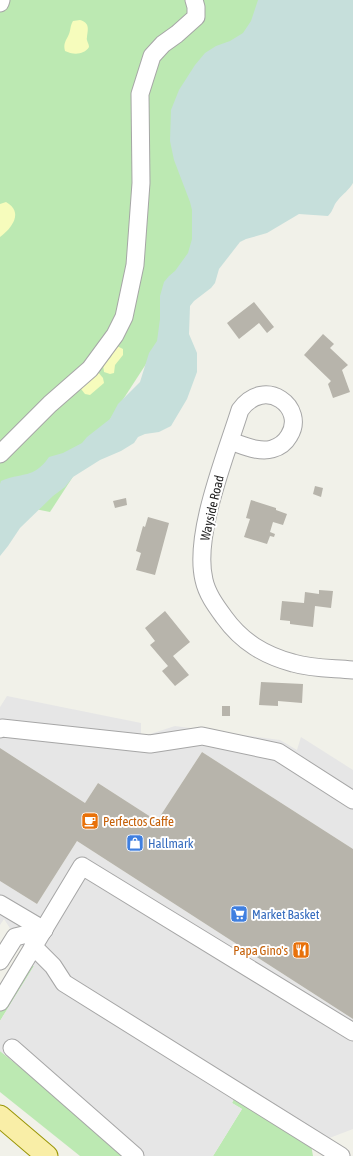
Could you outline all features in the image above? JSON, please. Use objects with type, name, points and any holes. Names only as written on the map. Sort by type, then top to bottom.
[{"type":"main road","points":[[1,1118],[39,1153]]},
{"type":"street","points":[[0,454],[50,404],[90,369],[115,335],[124,317],[135,265],[141,183],[140,94],[152,56],[163,44],[178,34],[196,17],[194,0]]},
{"type":"street","name":"Wayside Road","points":[[230,441],[206,521],[202,558],[204,581],[214,604],[230,626],[246,642],[270,655],[293,663],[311,667],[353,670]]},
{"type":"street","points":[[0,729],[150,744],[202,736],[278,752],[353,800]]},
{"type":"street","points":[[0,1002],[82,866],[353,1032]]},
{"type":"street","points":[[0,904],[44,930]]},
{"type":"street","points":[[0,961],[16,937],[44,930]]},
{"type":"street","points":[[33,946],[53,966],[64,984],[341,1156]]},
{"type":"street","points":[[12,1048],[135,1156]]},
{"type":"shaded area","points":[[0,0],[274,0],[209,267],[50,512],[0,502]]},
{"type":"shaded area","points":[[258,0],[353,0],[353,183],[336,202],[328,216],[299,214],[267,233],[240,242],[219,269],[215,283],[190,306],[189,334],[197,353],[197,372],[187,399],[171,426],[159,432],[145,434],[138,437],[134,443],[121,451],[100,460],[73,477],[65,487],[53,496],[20,528],[0,556],[1,481],[33,472],[38,469],[49,457],[63,453],[82,443],[87,437],[110,419],[118,404],[140,382],[149,353],[157,341],[160,319],[160,296],[164,282],[175,271],[188,253],[192,239],[192,210],[174,160],[170,141],[171,110],[179,90],[195,65],[205,53],[243,33],[251,21]]},
{"type":"shaded area","points":[[7,696],[141,723],[141,737],[175,726],[280,740],[297,750],[301,737],[353,770],[353,849],[202,752],[157,821],[98,783],[85,803],[0,748],[0,707]]},
{"type":"shaded area","points":[[77,841],[353,1019],[353,1129],[311,1145],[235,1097],[232,1103],[242,1109],[213,1156],[125,1156],[77,1113],[0,1051],[0,1021],[34,966],[4,919],[0,925],[0,881],[37,904]]},
{"type":"shaded area","points":[[25,964],[34,966],[0,1021],[0,1007]]},
{"type":"shaded area","points":[[0,1051],[77,1113],[125,1156],[80,1156],[0,1092]]},
{"type":"shaded area","points":[[235,1096],[311,1145],[313,1156],[213,1156],[242,1109],[232,1103]]},
{"type":"sand","points":[[73,21],[83,21],[88,27],[87,38],[89,47],[84,52],[78,54],[65,51],[65,44],[72,23]]},
{"type":"sand","points":[[6,202],[14,210],[15,215],[12,225],[0,237],[0,204]]},
{"type":"sand","points":[[117,346],[123,349],[123,355],[115,365],[114,373],[110,374],[104,372],[103,365],[111,357]]},
{"type":"sand","points":[[95,372],[98,372],[103,378],[104,383],[90,395],[85,394],[81,389],[81,386]]},
{"type":"building","points":[[254,302],[274,327],[267,333],[259,323],[239,339],[227,323]]},
{"type":"building","points":[[323,334],[334,344],[330,348],[348,365],[342,370],[350,392],[333,398],[328,384],[331,381],[304,355]]},
{"type":"building","points":[[315,486],[323,488],[321,497],[313,494]]},
{"type":"building","points":[[126,498],[127,505],[115,508],[113,501]]},
{"type":"building","points":[[251,500],[276,508],[276,510],[287,514],[283,525],[273,522],[270,532],[275,534],[274,537],[270,536],[267,544],[244,537],[250,519],[246,518]]},
{"type":"building","points":[[148,517],[169,523],[155,575],[136,570],[141,553],[136,551],[143,526],[145,527]]},
{"type":"building","points":[[319,590],[333,591],[331,608],[315,606],[313,627],[290,624],[290,621],[280,620],[282,601],[304,603],[305,592],[319,594]]},
{"type":"building","points":[[165,611],[190,642],[173,656],[189,675],[175,686],[162,671],[168,666],[150,645],[155,641],[145,628]]},
{"type":"building","points":[[261,682],[303,684],[302,703],[278,701],[278,706],[259,705]]},
{"type":"building","points":[[222,706],[230,706],[230,716],[222,716]]},
{"type":"building","points":[[0,748],[85,803],[98,783],[157,821],[202,752],[353,849],[353,1019],[77,841],[37,904],[0,881]]},
{"type":"place","name":"Perfectos Caffe","points":[[90,821]]},
{"type":"place","name":"Hallmark","points":[[135,843]]},
{"type":"place","name":"Market Basket","points":[[239,914]]},
{"type":"place","name":"Papa Gino's","points":[[301,950]]}]
